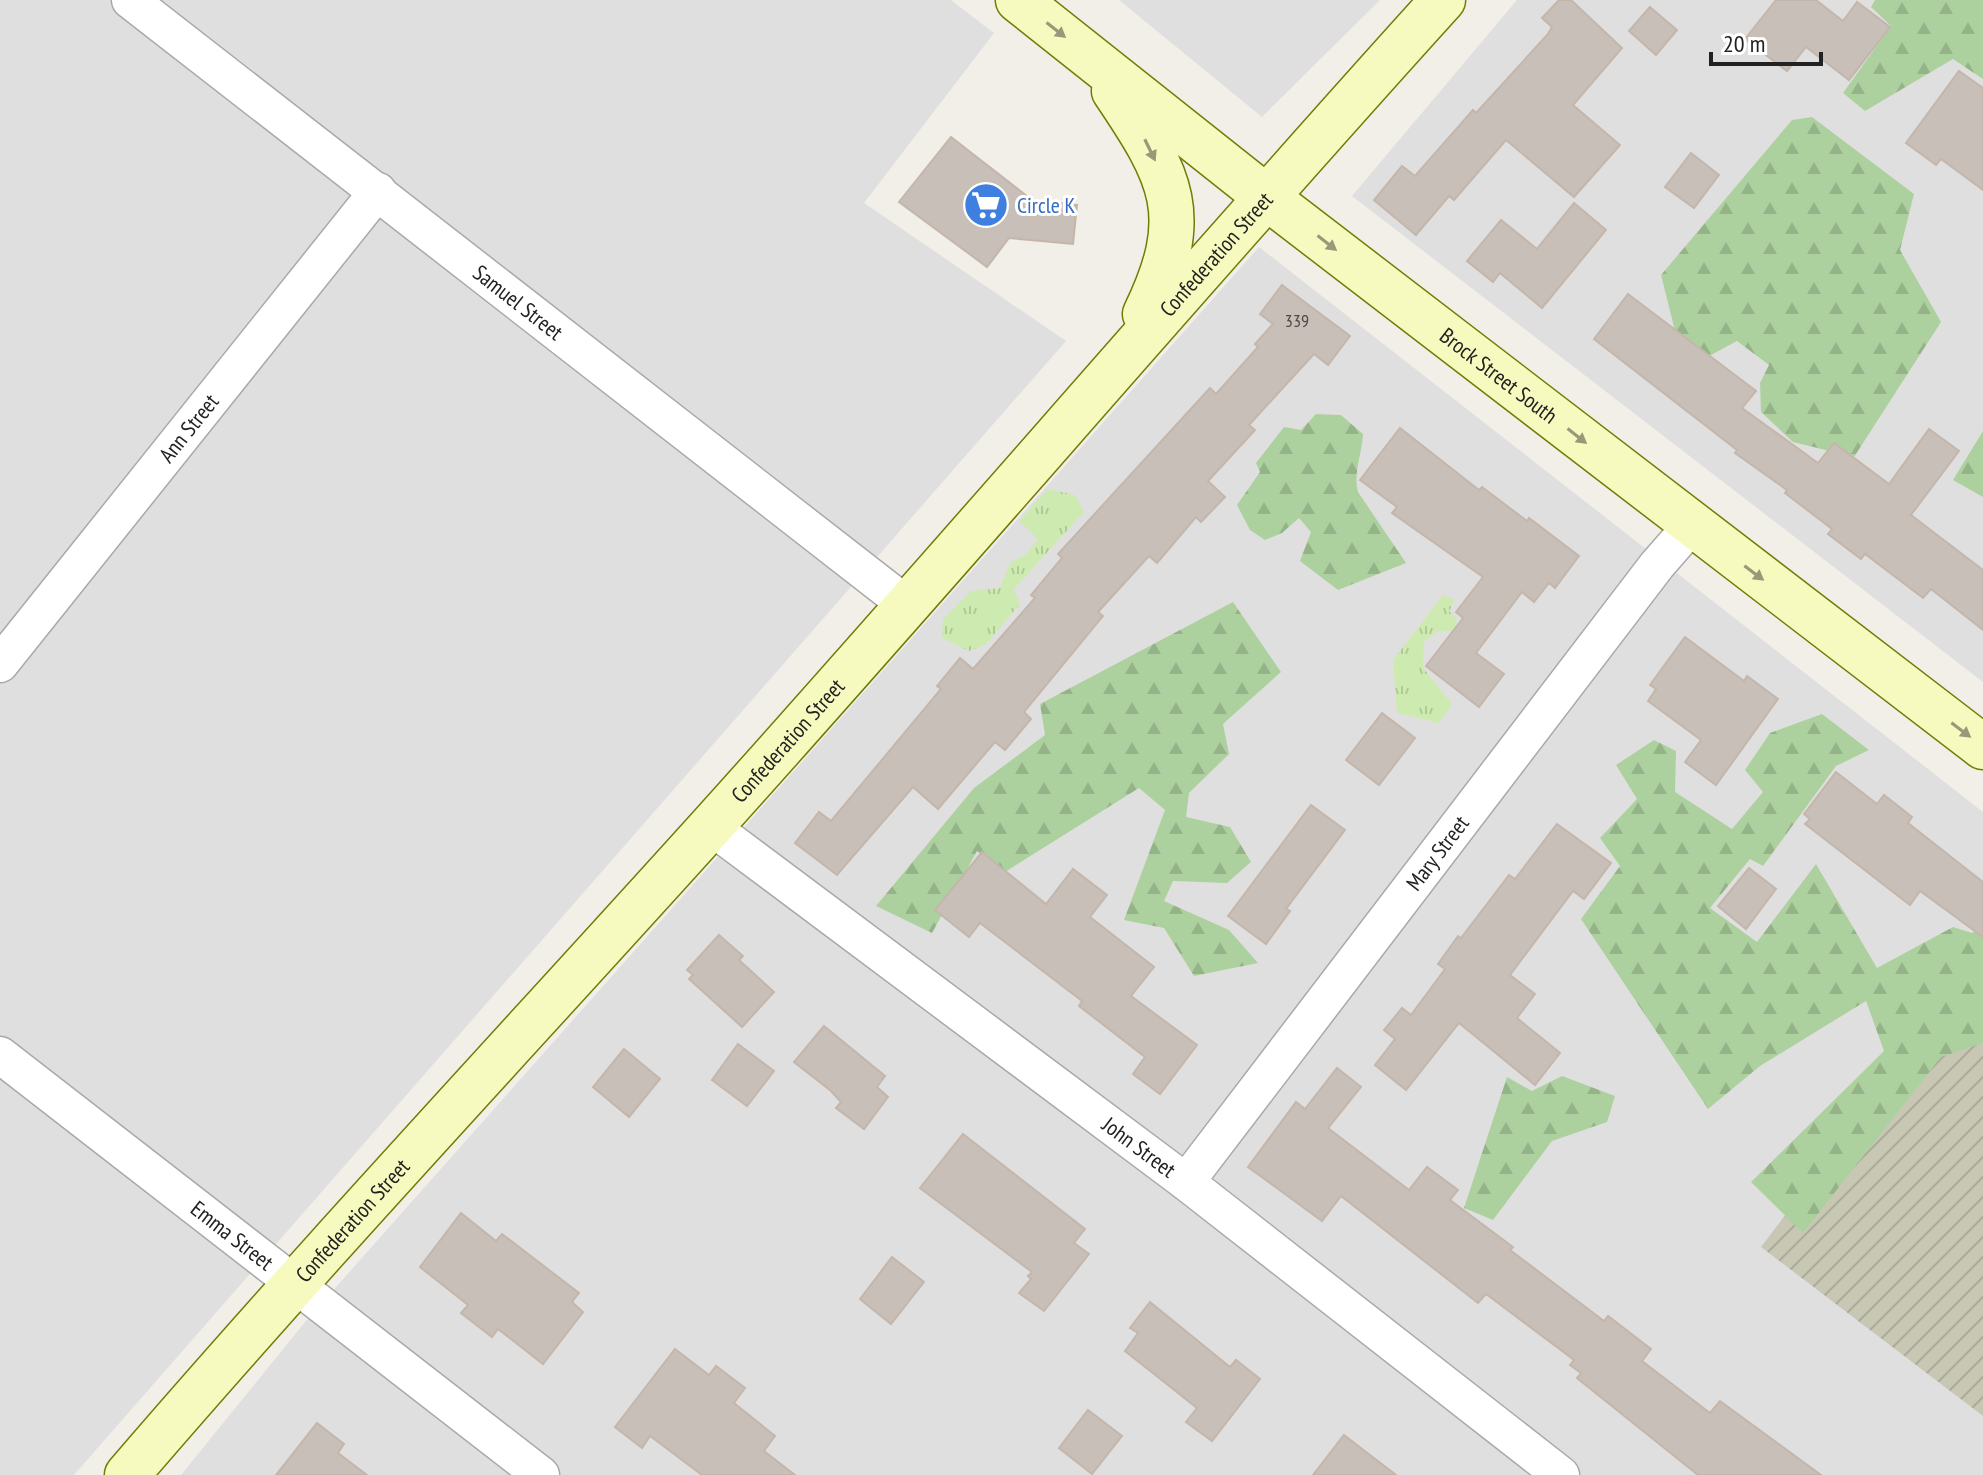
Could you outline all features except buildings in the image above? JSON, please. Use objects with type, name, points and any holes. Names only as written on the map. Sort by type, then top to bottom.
[{"type":"main road","name":"Brock Street South","points":[[1018,0],[1265,196],[1983,747]]},
{"type":"main road","name":"Confederation Street","points":[[127,1475],[292,1284],[710,826],[1265,196],[1443,0]]},
{"type":"main road","points":[[1094,60],[1141,131],[1167,188],[1173,213],[1172,242],[1166,269],[1112,371]]},
{"type":"street","name":"Samuel Street","points":[[130,0],[907,605]]},
{"type":"street","name":"Ann Street","points":[[0,664],[378,191]]},
{"type":"street","name":"Mary Street","points":[[1186,1182],[1657,565],[1692,525]]},
{"type":"street","name":"John Street","points":[[710,826],[1186,1182],[1561,1475]]},
{"type":"street","name":"Emma Street","points":[[0,1055],[541,1475]]},
{"type":"shaded area","points":[[0,0],[951,0],[994,33],[864,203],[1066,341],[74,1475],[0,1475]]},
{"type":"shaded area","points":[[1119,0],[1380,0],[1262,117]]},
{"type":"shaded area","points":[[1517,0],[1983,0],[1983,682],[1352,196]]},
{"type":"shaded area","points":[[1259,247],[1983,812],[1983,1475],[181,1475],[305,1322]]},
{"type":"shaded area","points":[[1983,955],[1983,1416],[1761,1247]]},
{"type":"green space","points":[[1875,0],[1983,0],[1983,79],[1953,59],[1865,111],[1843,93],[1891,26],[1871,7]]},
{"type":"green space","points":[[1812,117],[1914,194],[1900,250],[1941,322],[1854,457],[1793,442],[1761,412],[1760,383],[1769,365],[1737,341],[1698,362],[1679,347],[1661,275],[1792,120]]},
{"type":"green space","points":[[1316,414],[1341,415],[1363,434],[1357,471],[1358,492],[1406,563],[1338,590],[1300,561],[1311,532],[1299,518],[1282,533],[1265,540],[1250,530],[1237,505],[1260,472],[1256,463],[1284,427],[1301,430]]},
{"type":"green space","points":[[1983,431],[1983,497],[1953,480]]},
{"type":"green space","points":[[1048,489],[1075,495],[1084,512],[1014,589],[1020,604],[985,645],[969,651],[942,638],[943,619],[971,591],[1000,588],[1010,563],[1026,554],[1038,539],[1019,521]]},
{"type":"green space","points":[[1443,595],[1455,600],[1449,611],[1457,619],[1455,630],[1436,632],[1424,642],[1423,668],[1452,704],[1439,723],[1397,713],[1393,660]]},
{"type":"green space","points":[[1233,602],[1281,672],[1223,724],[1229,754],[1189,793],[1186,817],[1230,827],[1251,862],[1227,883],[1173,881],[1164,901],[1229,930],[1258,963],[1194,976],[1164,928],[1124,920],[1165,810],[1139,788],[1005,872],[977,851],[932,933],[876,906],[974,788],[1045,735],[1040,704]]},
{"type":"green space","points":[[1822,714],[1869,750],[1836,766],[1763,866],[1750,859],[1710,908],[1757,942],[1816,864],[1877,968],[1953,927],[1972,933],[1983,925],[1983,1043],[1941,1057],[1803,1233],[1751,1182],[1884,1051],[1866,1001],[1760,1066],[1708,1109],[1581,919],[1620,866],[1600,838],[1637,799],[1616,765],[1654,740],[1676,751],[1675,792],[1732,829],[1763,792],[1745,770],[1770,733]]},
{"type":"green space","points":[[1562,1076],[1615,1096],[1607,1122],[1552,1141],[1493,1220],[1464,1208],[1507,1077],[1532,1091]]},
{"type":"place","name":"Circle K","points":[[986,205]]}]
